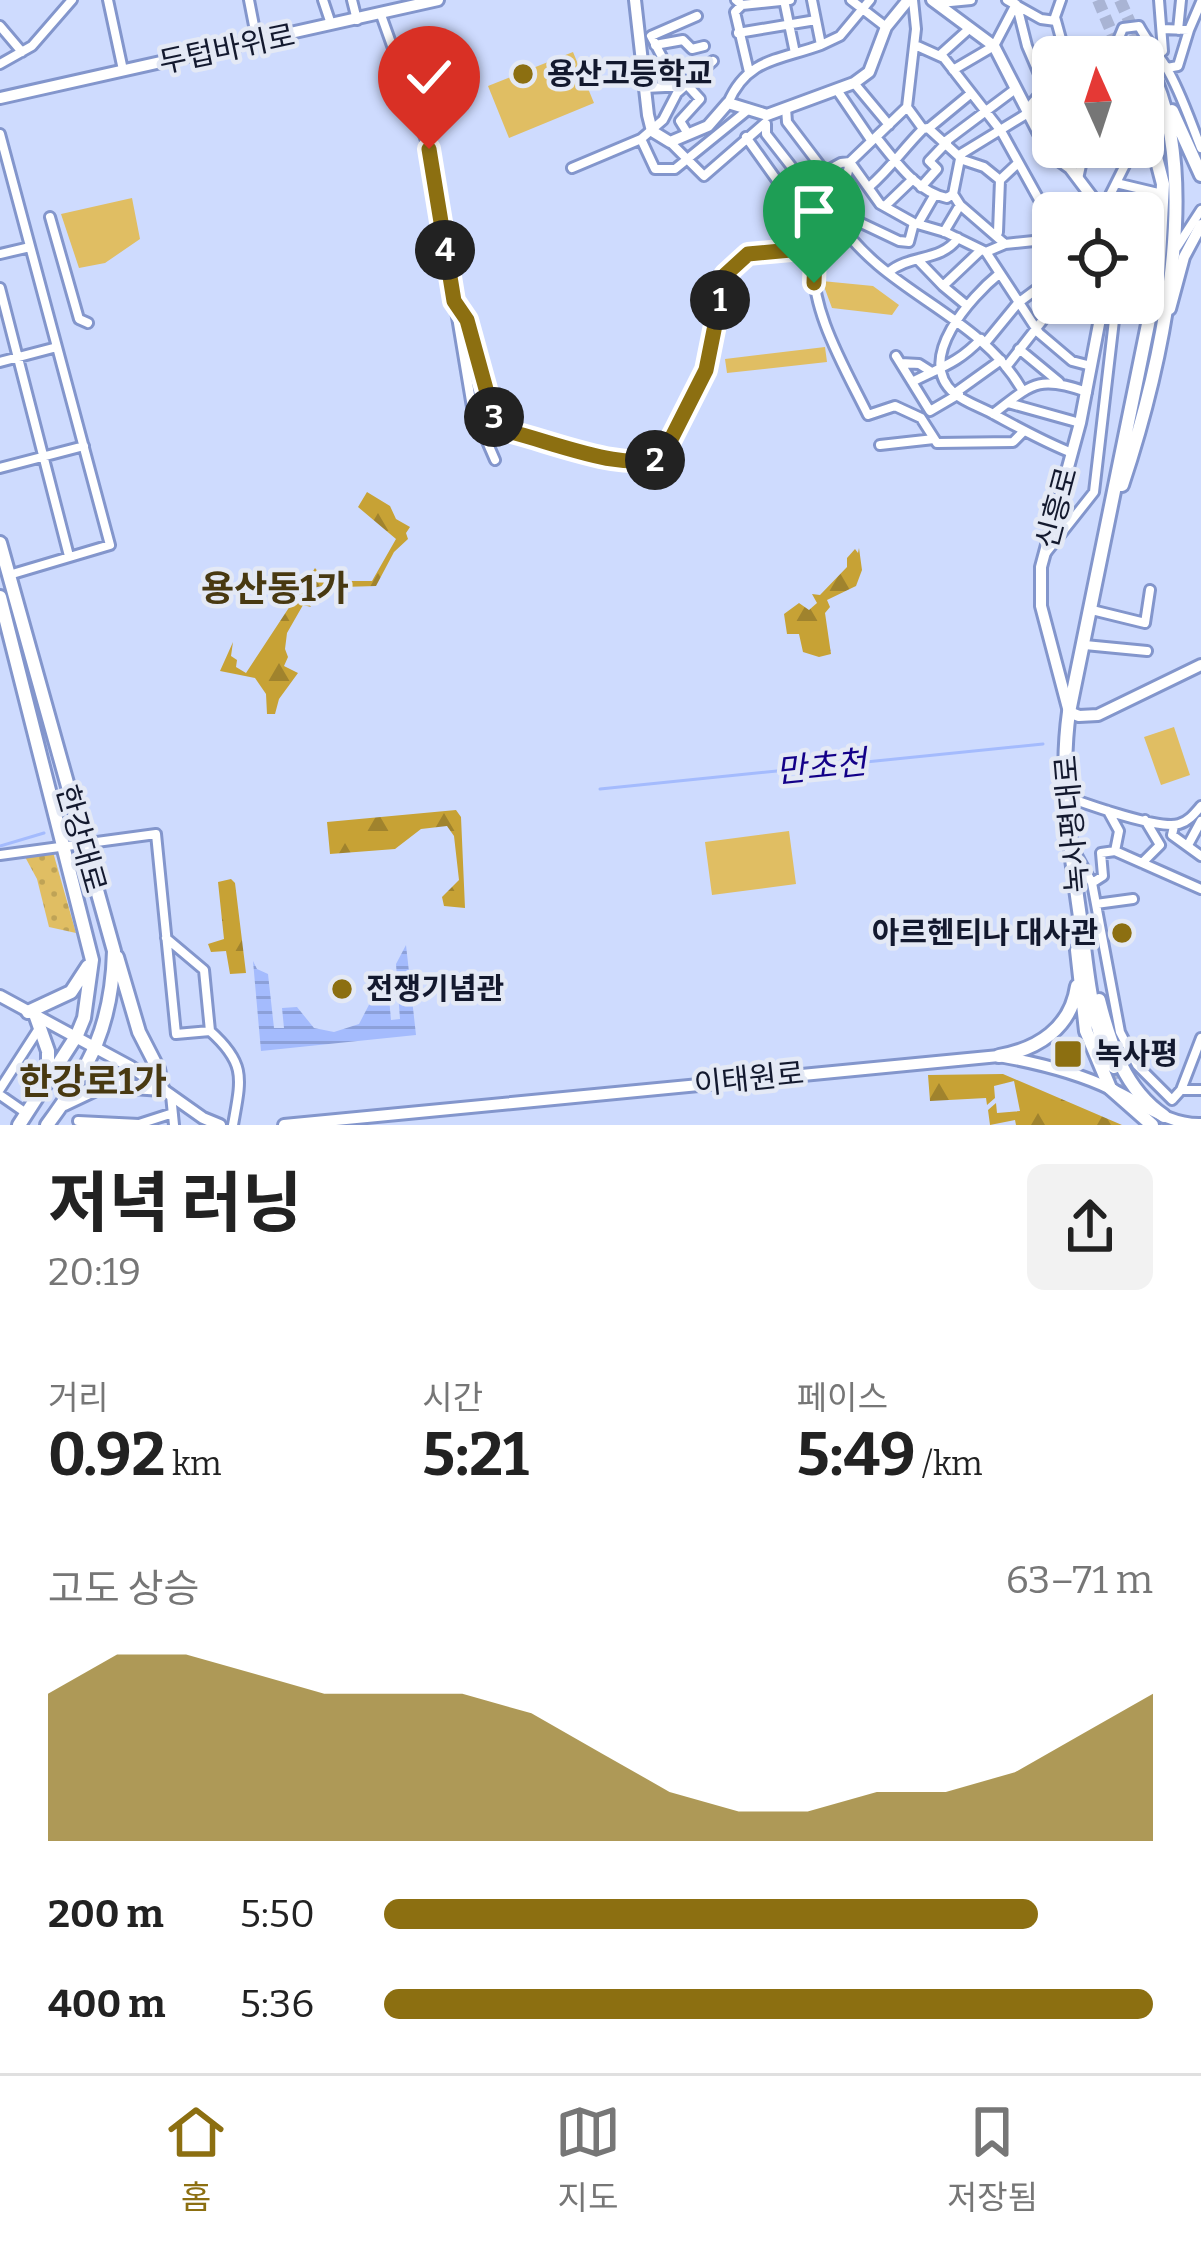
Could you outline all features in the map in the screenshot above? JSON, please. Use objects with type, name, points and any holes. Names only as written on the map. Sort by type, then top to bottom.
[{"type":"main road","points":[[378,0],[381,14]]},
{"type":"main road","name":"두텁바위로","points":[[0,98],[438,0]]},
{"type":"main road","points":[[635,0],[649,42],[645,88],[652,130],[670,142],[708,126],[728,104],[766,119],[854,83],[869,72],[886,27],[911,0]]},
{"type":"main road","points":[[935,2],[994,46],[1049,153],[1088,192]]},
{"type":"main road","name":"녹사평대로","points":[[1113,508],[1127,470],[1170,278],[1174,173],[1170,129],[1158,88],[1201,175]]},
{"type":"main road","points":[[1164,127],[1170,129]]},
{"type":"main road","name":"녹사평대로","points":[[1078,901],[1064,758],[1069,712],[1158,275],[1164,203],[1155,168]]},
{"type":"main road","points":[[1126,436],[1158,330],[1184,257],[1201,225]]},
{"type":"main road","name":"신흥로","points":[[1069,712],[1041,606],[1044,555],[1104,324]]},
{"type":"main road","name":"한강대로","points":[[0,543],[114,951],[112,994],[97,1048],[47,1125]]},
{"type":"main road","name":"한강대로","points":[[0,597],[92,960],[84,1018],[22,1119]]},
{"type":"main road","points":[[1069,712],[1098,716],[1201,665]]},
{"type":"main road","points":[[999,1056],[1034,1046],[1067,1016],[1077,986],[1078,901]]},
{"type":"main road","points":[[1078,901],[1087,915],[1107,1030],[1123,1076],[1110,1088]]},
{"type":"main road","points":[[1075,937],[1086,1031],[1110,1088],[1158,1121],[1201,1124]]},
{"type":"main road","points":[[114,951],[166,1092]]},
{"type":"main road","points":[[29,1012],[71,992],[92,960]]},
{"type":"main road","points":[[0,1002],[76,1035],[220,1125]]},
{"type":"main road","points":[[29,1012],[48,1052],[47,1080]]},
{"type":"main road","name":"이태원로","points":[[284,1125],[999,1056],[1110,1088]]},
{"type":"main road","points":[[1118,1066],[1158,1121]]},
{"type":"main road","points":[[62,1106],[104,1085],[166,1092]]},
{"type":"street","points":[[0,64],[22,52],[73,0]]},
{"type":"street","name":"두텁바위로","points":[[108,0],[124,72]]},
{"type":"street","points":[[249,0],[258,42]]},
{"type":"street","name":"두텁바위로","points":[[323,0],[331,26]]},
{"type":"street","points":[[352,0],[358,20]]},
{"type":"street","points":[[749,72],[735,12],[746,2],[786,0],[787,27],[795,52]]},
{"type":"street","points":[[812,0],[821,45]]},
{"type":"street","points":[[851,0],[886,27]]},
{"type":"street","points":[[728,104],[749,72],[840,36],[870,0]]},
{"type":"street","points":[[746,137],[786,194],[850,162],[907,107],[915,45],[911,0]]},
{"type":"street","points":[[1060,36],[1056,21],[1061,0]]},
{"type":"street","points":[[935,2],[964,1]]},
{"type":"street","points":[[1011,2],[1042,19],[1056,21]]},
{"type":"street","points":[[952,70],[994,46],[1011,2]]},
{"type":"street","points":[[1011,2],[1032,49]]},
{"type":"street","points":[[1167,68],[1178,66],[1201,2]]},
{"type":"street","points":[[1162,36],[1160,3],[1180,3],[1178,30]]},
{"type":"street","points":[[381,14],[429,149],[472,407],[494,460]]},
{"type":"street","points":[[649,42],[654,32],[697,16]]},
{"type":"street","points":[[738,33],[816,20]]},
{"type":"street","points":[[1120,36],[1123,28],[1136,25],[1144,36]]},
{"type":"street","points":[[0,26],[22,52]]},
{"type":"street","points":[[940,55],[971,28]]},
{"type":"street","points":[[1162,29],[1189,30]]},
{"type":"street","points":[[649,42],[683,40],[692,50],[704,46]]},
{"type":"street","points":[[649,42],[671,76],[678,75],[700,99],[680,122],[689,136]]},
{"type":"street","points":[[915,45],[940,55],[1001,131],[1036,192]]},
{"type":"street","points":[[572,168],[641,139],[713,61]]},
{"type":"street","points":[[1164,64],[1200,142]]},
{"type":"street","points":[[854,83],[889,125]]},
{"type":"street","points":[[645,88],[687,86]]},
{"type":"street","points":[[837,90],[917,183],[934,196],[953,194]]},
{"type":"street","points":[[885,206],[937,169],[929,160],[946,142],[1014,90]]},
{"type":"street","points":[[869,187],[926,129],[969,95]]},
{"type":"street","points":[[1005,244],[953,194],[961,154],[1028,113],[1032,104]]},
{"type":"street","points":[[907,107],[963,160],[984,167],[1000,180]]},
{"type":"street","points":[[786,108],[787,122],[825,172],[832,191],[842,198]]},
{"type":"street","points":[[641,139],[655,169],[675,169],[749,109]]},
{"type":"street","points":[[670,142],[704,176],[766,119]]},
{"type":"street","points":[[766,119],[766,134],[806,184],[826,224]]},
{"type":"street","points":[[0,134],[4,169],[30,247],[110,545],[9,575]]},
{"type":"street","points":[[850,162],[885,206],[984,251],[1032,319]]},
{"type":"street","points":[[850,162],[838,216],[848,237],[984,340],[1021,388]]},
{"type":"street","points":[[998,233],[1000,180],[1017,164]]},
{"type":"street","points":[[1073,168],[1074,173]]},
{"type":"street","points":[[1074,173],[1076,168]]},
{"type":"street","points":[[1112,192],[1122,168]]},
{"type":"street","points":[[1116,183],[1150,192]]},
{"type":"street","points":[[838,216],[909,242],[934,196]]},
{"type":"street","points":[[944,232],[960,205]]},
{"type":"street","points":[[1170,278],[1178,247],[1201,210]]},
{"type":"street","points":[[482,428],[629,463],[652,462],[664,453],[706,370],[725,275],[748,254],[791,250],[799,233],[838,216]]},
{"type":"street","points":[[50,218],[79,319],[88,323]]},
{"type":"street","points":[[799,233],[802,245],[815,256],[811,275],[834,347],[868,415],[895,406],[921,418],[937,443],[1013,442],[1022,434]]},
{"type":"street","points":[[889,272],[898,264],[942,253],[958,238]]},
{"type":"street","points":[[943,286],[984,251],[1032,241]]},
{"type":"street","points":[[0,254],[30,247]]},
{"type":"street","points":[[918,260],[966,305]]},
{"type":"street","points":[[936,371],[966,305],[999,274]]},
{"type":"street","points":[[0,288],[69,556]]},
{"type":"street","points":[[912,382],[984,340],[1032,294]]},
{"type":"street","points":[[454,301],[467,320],[497,429]]},
{"type":"street","points":[[921,418],[1003,363],[1035,324]]},
{"type":"street","points":[[1036,324],[1039,332],[1072,361],[1091,366]]},
{"type":"street","points":[[1044,555],[1094,492],[1108,324]]},
{"type":"street","points":[[0,362],[57,347]]},
{"type":"street","points":[[1019,349],[1060,382],[1087,392]]},
{"type":"street","points":[[930,411],[898,360],[936,371],[956,394],[1022,434],[1072,453]]},
{"type":"street","points":[[993,414],[1021,388],[1060,382]]},
{"type":"street","points":[[1008,403],[1080,423]]},
{"type":"street","points":[[880,445],[934,439]]},
{"type":"street","points":[[0,468],[84,446]]},
{"type":"street","points":[[1092,610],[1144,622],[1150,590]]},
{"type":"street","points":[[1084,645],[1148,651]]},
{"type":"street","points":[[1056,675],[1076,677]]},
{"type":"street","points":[[1066,796],[1174,826],[1200,813]]},
{"type":"street","points":[[1108,811],[1119,831],[1115,851]]},
{"type":"street","points":[[1188,845],[1200,813]]},
{"type":"street","points":[[1142,863],[1160,845],[1144,819]]},
{"type":"street","points":[[1174,826],[1172,836],[1201,856]]},
{"type":"street","points":[[0,855],[157,834],[176,1034],[210,1031]]},
{"type":"street","points":[[1070,841],[1092,883],[1120,1032],[1137,1064],[1172,1100],[1181,1090],[1201,1038]]},
{"type":"street","points":[[1092,883],[1102,876],[1101,853],[1115,851],[1201,889]]},
{"type":"street","name":"녹사평대로","points":[[1096,904],[1133,899]]},
{"type":"street","points":[[166,938],[204,970],[210,1031],[237,1058],[240,1091],[233,1125]]},
{"type":"street","points":[[22,1119],[0,1092],[38,1029]]},
{"type":"street","points":[[1181,1090],[1201,1090]]},
{"type":"street","points":[[166,1092],[174,1125]]},
{"type":"street","points":[[76,1098],[78,1123],[139,1124],[170,1114]]},
{"type":"green space","points":[[367,492],[390,506],[396,519],[410,527],[408,539],[394,552],[376,586],[336,583],[313,588],[307,601],[311,607],[303,605],[287,633],[284,666],[298,673],[279,699],[275,714],[267,714],[266,694],[255,678],[220,671],[233,642],[231,656],[246,673],[315,568],[326,581],[372,581],[396,539],[358,507]]},
{"type":"green space","points":[[859,548],[862,570],[856,586],[827,600],[831,654],[819,657],[803,652],[799,634],[787,634],[784,614],[799,603],[809,610],[817,603],[812,594],[820,595]]},
{"type":"green space","points":[[456,810],[461,817],[465,908],[444,906],[442,897],[459,880],[454,836],[447,826],[421,829],[395,849],[330,854],[327,822]]},
{"type":"green space","points":[[231,879],[246,973],[230,974],[226,951],[211,952],[208,944],[224,939],[218,882]]},
{"type":"green space","points":[[1003,1074],[1122,1125],[1016,1125],[1015,1120],[990,1125],[988,1110],[996,1103],[997,1113],[1020,1111],[1014,1081],[994,1086],[995,1098],[987,1105],[986,1098],[930,1101],[928,1075]]},
{"type":"shaded area","points":[[573,52],[594,103],[509,138],[488,86]]},
{"type":"shaded area","points":[[132,198],[140,239],[105,263],[79,268],[61,214]]},
{"type":"shaded area","points":[[822,281],[873,286],[899,305],[892,315],[832,308]]},
{"type":"shaded area","points":[[825,347],[827,362],[727,373],[725,359]]},
{"type":"shaded area","points":[[1174,727],[1190,775],[1161,785],[1144,737]]},
{"type":"shaded area","points":[[789,831],[796,884],[712,895],[705,842]]},
{"type":"shaded area","points":[[53,852],[76,933],[49,927],[37,879],[24,855]]},
{"type":"water","points":[[406,945],[416,1035],[261,1051],[253,961],[268,974],[274,1028],[284,1028],[282,1008],[297,1007],[314,1028],[334,1032],[359,1024],[372,999],[389,998],[391,1020],[400,1019],[396,964]]},
{"type":"waterway","name":"만초천","points":[[600,789],[1043,744]]},
{"type":"waterway","name":"만초천","points":[[0,846],[44,833]]},
{"type":"tunnel","points":[[1098,0],[1113,36]]},
{"type":"tunnel","points":[[1120,0],[1136,36]]},
{"type":"tunnel","points":[[1153,331],[1166,268]]},
{"type":"tunnel","points":[[1114,1067],[1127,1092],[1163,1125]]},
{"type":"place","name":"용산고등학교","points":[[523,74]]},
{"type":"place","name":"아르헨티나 대사관","points":[[1122,933]]},
{"type":"place","name":"전쟁기념관","points":[[342,989]]},
{"type":"place","name":"녹사평","points":[[1068,1054]]},
{"type":"district","name":"용산동1가","points":[[275,588]]},
{"type":"district","name":"한강로1가","points":[[93,1081]]},
{"type":"route","points":[[429,149],[454,301],[467,320],[497,429],[629,463],[652,462],[664,453],[706,370],[725,275],[748,254],[791,250],[799,233],[802,245],[815,256],[814,283]]}]
